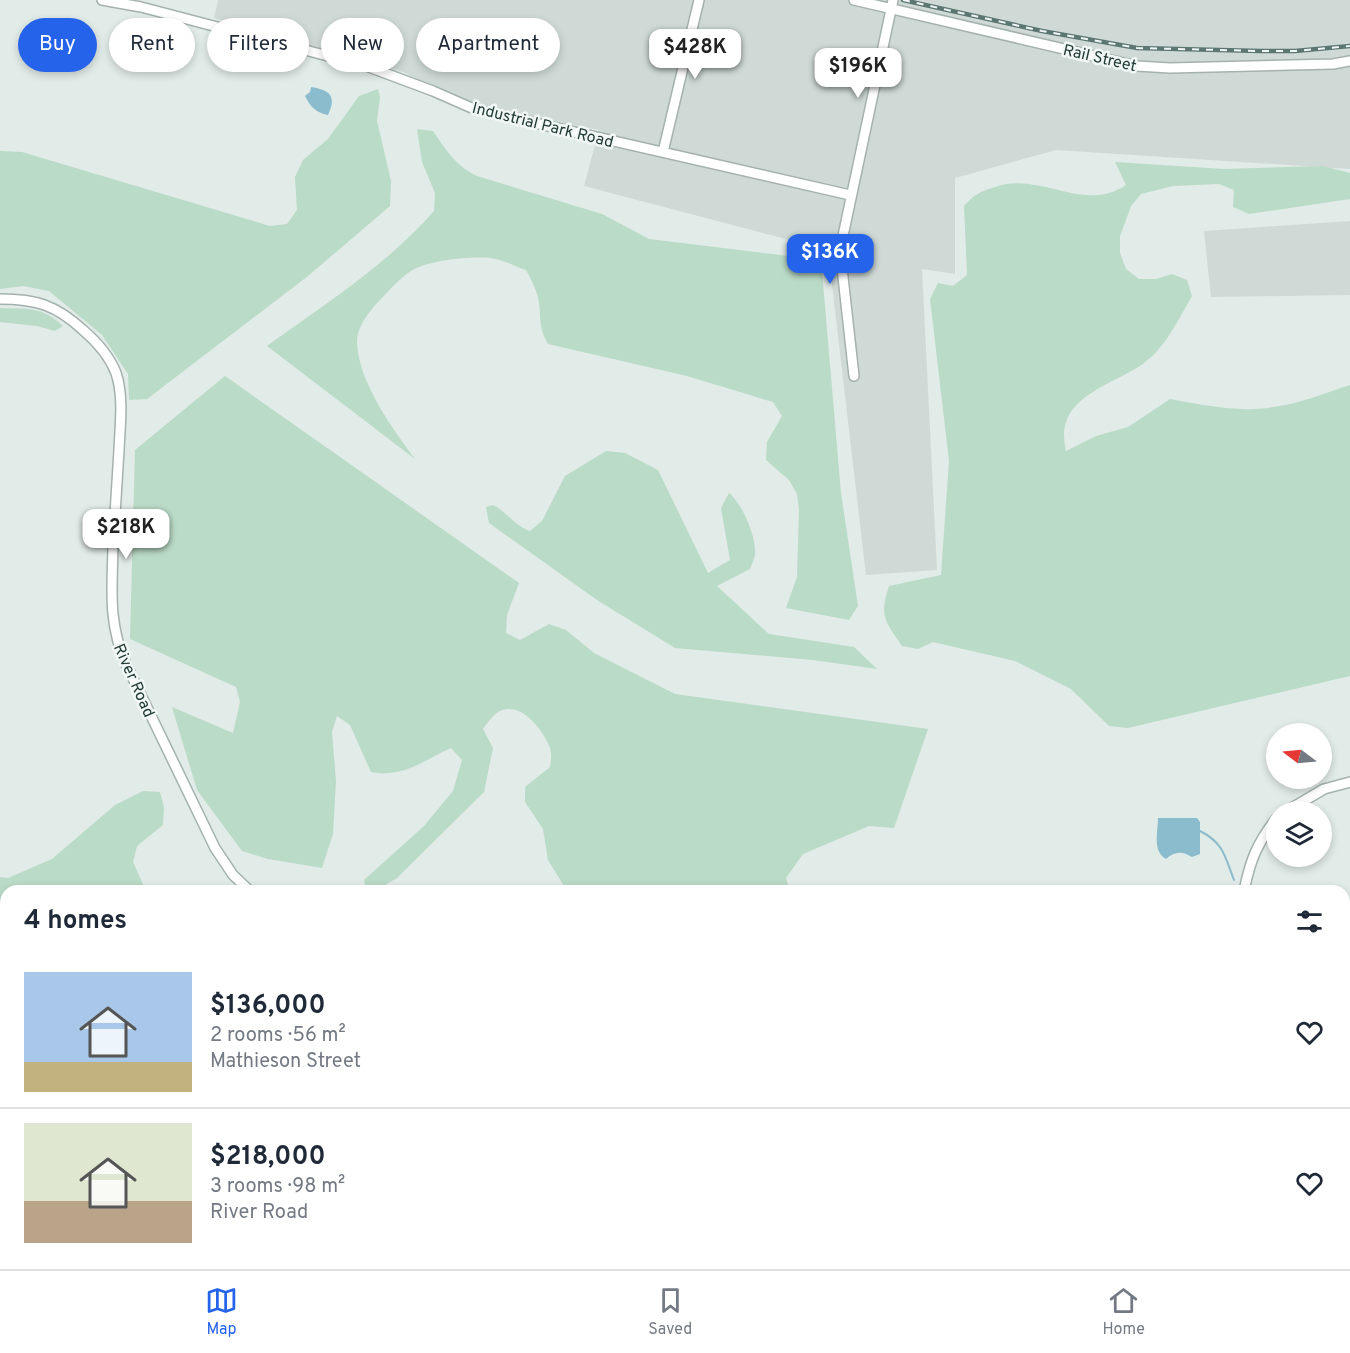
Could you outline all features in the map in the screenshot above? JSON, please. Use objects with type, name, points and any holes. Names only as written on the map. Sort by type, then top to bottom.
[{"type":"street","name":"Industrial Park Road","points":[[102,0],[141,7],[366,66],[404,79],[474,109],[850,195]]},
{"type":"street","points":[[663,153],[699,0]]},
{"type":"street","name":"Rail Street","points":[[854,0],[892,4],[1137,66],[1170,68],[1350,62]]},
{"type":"street","points":[[854,376],[840,250],[892,4]]},
{"type":"street","name":"River Road","points":[[0,299],[38,301],[62,313],[101,346],[115,371],[119,385],[120,421],[111,601],[115,634],[126,664],[215,849],[233,875],[244,885]]},
{"type":"street","points":[[1304,801],[1324,789],[1350,782]]},
{"type":"street","points":[[1246,885],[1254,851],[1266,832]]},
{"type":"shaded area","points":[[218,0],[1350,0],[1350,169],[1056,150],[955,178],[955,274],[922,269],[937,570],[866,575],[828,250],[584,186],[599,130],[465,103],[403,72],[404,18],[321,18],[321,49],[309,45],[309,18],[214,18]]},
{"type":"shaded area","points":[[1350,221],[1350,295],[1211,297],[1204,231]]},
{"type":"green space","points":[[378,89],[380,97],[377,121],[391,181],[390,206],[308,276],[147,399],[129,400],[128,374],[102,335],[49,291],[23,286],[0,289],[0,151],[22,152],[270,226],[287,224],[297,210],[295,177],[303,160],[328,139],[359,96]]},
{"type":"green space","points":[[417,129],[433,131],[457,162],[477,176],[602,214],[649,239],[821,260],[841,493],[858,606],[849,620],[786,608],[797,577],[799,510],[797,494],[789,480],[766,460],[767,442],[782,416],[773,402],[687,376],[548,344],[541,326],[538,297],[526,270],[491,258],[461,258],[428,264],[418,267],[403,277],[365,318],[359,330],[357,342],[363,372],[378,404],[415,459],[267,346],[376,266],[416,231],[434,211],[435,193],[422,162]]},
{"type":"green space","points":[[1115,162],[1224,169],[1323,166],[1350,173],[1350,199],[1249,214],[1233,207],[1234,190],[1219,184],[1173,186],[1141,194],[1131,206],[1120,236],[1120,253],[1126,269],[1139,279],[1156,279],[1172,274],[1187,280],[1192,296],[1171,332],[1152,356],[1131,371],[1088,395],[1076,405],[1068,417],[1064,432],[1066,451],[1096,436],[1128,427],[1170,399],[1222,408],[1260,409],[1283,406],[1350,385],[1350,676],[1128,728],[1109,726],[1071,689],[1015,661],[933,642],[918,649],[902,646],[888,624],[884,612],[889,586],[941,575],[949,461],[930,299],[938,283],[953,286],[967,275],[964,206],[981,192],[1012,184],[1029,184],[1078,194],[1110,193],[1126,185]]},
{"type":"green space","points":[[0,308],[41,312],[63,326],[55,331],[37,326],[0,322]]},
{"type":"green space","points":[[225,376],[519,583],[507,615],[506,633],[520,640],[549,624],[566,630],[594,653],[675,694],[928,729],[894,828],[869,826],[803,854],[786,878],[788,885],[563,885],[548,860],[543,829],[525,802],[525,787],[550,767],[550,748],[534,722],[521,712],[507,709],[490,719],[483,729],[493,748],[484,792],[397,878],[385,885],[365,885],[364,880],[424,826],[453,791],[462,760],[451,748],[422,763],[393,773],[371,772],[350,725],[337,716],[332,732],[336,781],[333,834],[322,868],[268,859],[242,851],[197,790],[172,707],[233,733],[240,702],[236,687],[130,639],[135,450]]},
{"type":"green space","points":[[606,451],[625,453],[658,470],[708,573],[730,560],[721,508],[729,493],[748,521],[754,540],[755,555],[750,569],[717,586],[769,634],[854,647],[877,669],[813,660],[675,648],[597,600],[489,523],[486,507],[493,505],[530,531],[542,521],[565,476]]},
{"type":"green space","points":[[143,791],[160,792],[164,807],[163,825],[137,846],[133,862],[143,885],[0,885],[0,877],[8,878],[52,859],[115,805]]},
{"type":"water","points":[[311,87],[323,90],[330,95],[332,103],[328,115],[317,111],[307,100],[305,96],[310,92]]},
{"type":"water","points":[[1158,818],[1197,818],[1200,822],[1200,854],[1192,857],[1179,853],[1172,854],[1166,859],[1162,856],[1157,846]]},
{"type":"waterway","points":[[1200,831],[1219,846],[1234,880]]},
{"type":"railway","points":[[903,0],[1042,31],[1137,48],[1295,51],[1350,46]]}]
